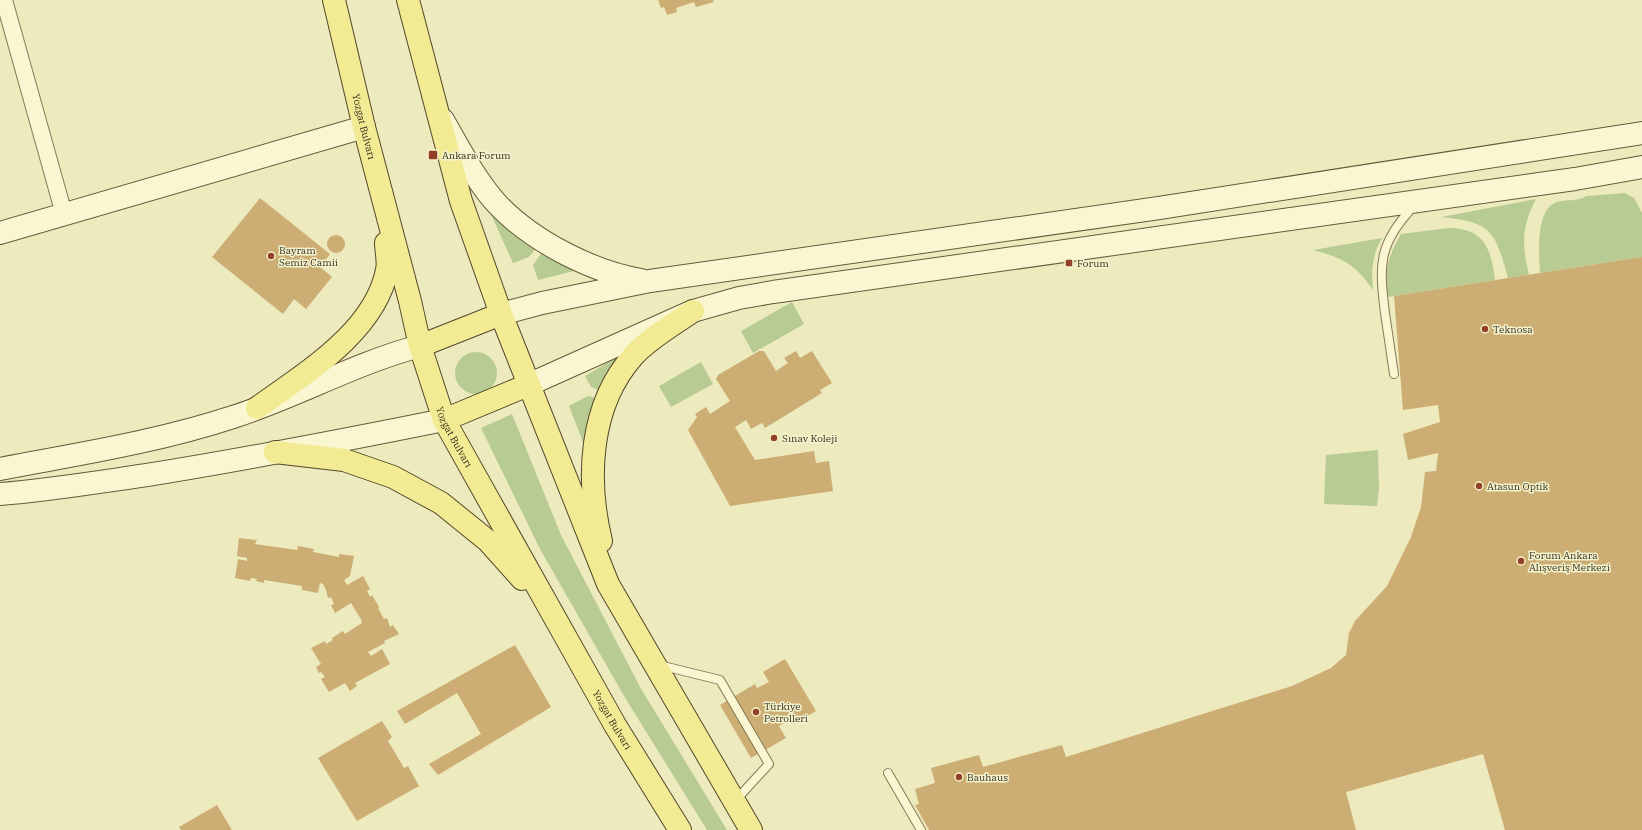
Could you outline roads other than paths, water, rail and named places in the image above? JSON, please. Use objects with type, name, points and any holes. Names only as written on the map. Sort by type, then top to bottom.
[{"type":"main road","name":"Yozgat Bulvarı","points":[[334,0],[364,126],[410,301],[420,346],[444,420],[615,725],[680,830]]},
{"type":"main road","points":[[408,0],[461,201],[528,385],[608,584],[751,830]]},
{"type":"main road","points":[[436,108],[471,168],[499,206],[524,228],[545,242],[580,260],[608,272],[650,281]]},
{"type":"main road","points":[[0,233],[364,126]]},
{"type":"main road","points":[[0,469],[167,437],[234,417],[384,357],[420,346],[501,314],[542,303],[650,281],[1159,208],[1642,133]]},
{"type":"main road","points":[[0,494],[57,488],[202,466],[444,420],[528,385],[693,311],[739,298],[1575,179],[1642,167]]},
{"type":"main road","points":[[257,408],[314,366],[351,336],[376,304],[388,269],[383,198]]},
{"type":"main road","points":[[608,584],[593,496],[596,438],[602,413],[615,382],[634,356],[656,336],[693,311]]},
{"type":"main road","points":[[275,452],[344,460],[393,477],[441,503],[488,541],[551,612]]},
{"type":"street","points":[[4,0],[64,214]]},
{"type":"lane","points":[[1394,374],[1382,290],[1381,266],[1390,237],[1401,219],[1418,201]]},
{"type":"lane","points":[[655,664],[720,680],[769,764],[734,801]]},
{"type":"lane","points":[[888,773],[921,830]]},
{"type":"place","name":"Ankara Forum","points":[[433,155]]},
{"type":"place","name":"Bayram Semiz Camii","points":[[271,256]]},
{"type":"place","name":"Forum","points":[[1069,263]]},
{"type":"place","name":"Teknosa","points":[[1485,329]]},
{"type":"place","name":"Sınav Koleji","points":[[774,438]]},
{"type":"place","name":"Atasun Optik","points":[[1479,486]]},
{"type":"place","name":"Forum Ankara Alışveriş Merkezi","points":[[1521,561]]},
{"type":"place","name":"Türkiye Petrolleri","points":[[756,712]]},
{"type":"place","name":"Bauhaus","points":[[959,777]]}]
